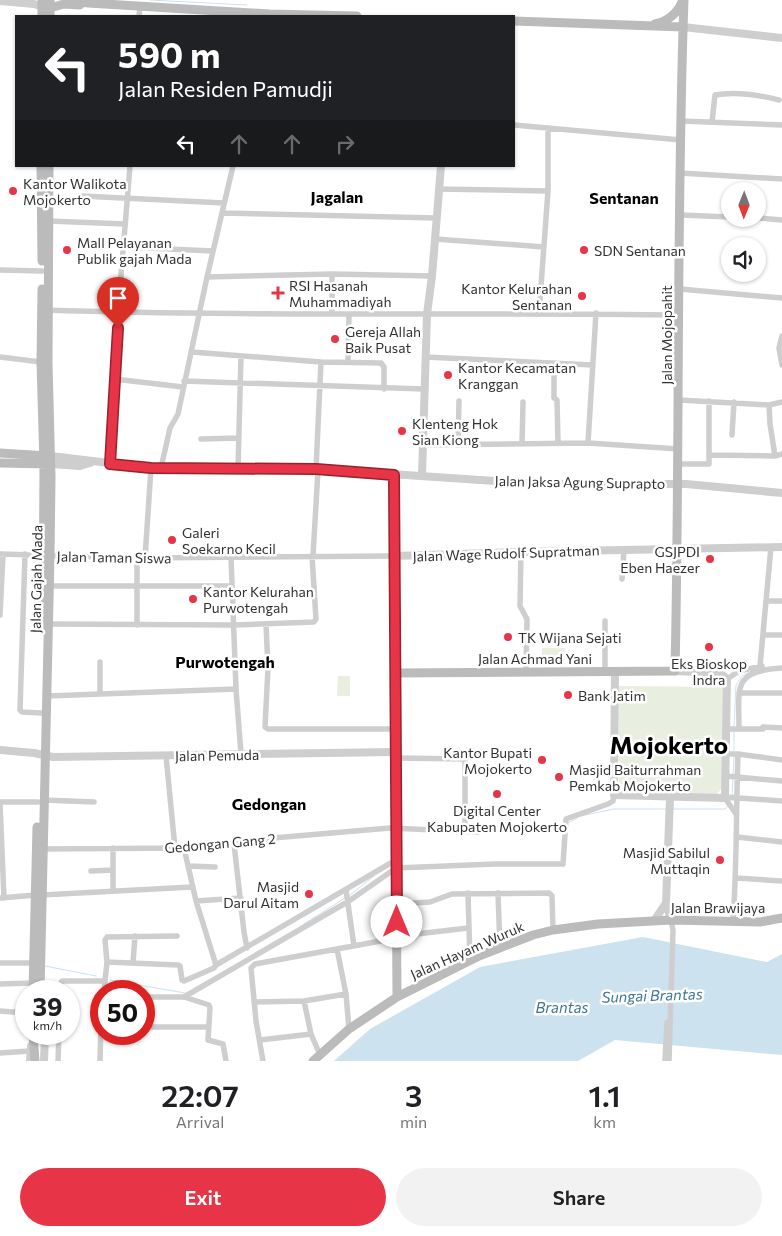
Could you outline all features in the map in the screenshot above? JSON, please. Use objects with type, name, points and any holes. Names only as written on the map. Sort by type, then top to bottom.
[{"type":"main road","points":[[73,0],[88,3],[269,15]]},
{"type":"main road","points":[[644,25],[658,24],[678,12],[683,0]]},
{"type":"main road","name":"Jalan Mojopahit","points":[[675,671],[679,464],[680,173],[683,0]]},
{"type":"main road","points":[[47,6],[83,5],[88,3]]},
{"type":"main road","points":[[515,21],[683,27]]},
{"type":"main road","name":"Jalan Gajah Mada","points":[[33,980],[43,849],[40,713],[47,555],[42,167]]},
{"type":"main road","name":"Jalan Gajah Mada","points":[[44,266],[48,221],[49,167]]},
{"type":"main road","name":"Jalan Gajah Mada","points":[[45,310],[41,362],[47,460]]},
{"type":"main road","points":[[0,453],[47,460]]},
{"type":"main road","points":[[0,463],[47,460]]},
{"type":"main road","name":"Jalan Gajah Mada","points":[[42,755],[50,586],[47,555]]},
{"type":"main road","name":"Jalan Achmad Yani","points":[[395,673],[675,671]]},
{"type":"main road","points":[[395,673],[396,829],[399,904],[397,997]]},
{"type":"main road","name":"Jalan Gajah Mada","points":[[40,980],[39,895],[43,801]]},
{"type":"main road","name":"Jalan Brawijaya","points":[[654,921],[671,926],[733,921],[760,922],[782,918]]},
{"type":"main road","name":"Jalan Hayam Wuruk","points":[[316,1058],[349,1029],[397,997],[518,940],[553,928],[654,921]]},
{"type":"main road","points":[[33,1045],[35,1058]]},
{"type":"main road","points":[[35,1058],[38,1045]]},
{"type":"street","points":[[0,1],[47,6]]},
{"type":"street","points":[[139,15],[140,6]]},
{"type":"street","points":[[683,27],[782,38]]},
{"type":"street","points":[[712,122],[715,95],[746,94],[779,100]]},
{"type":"street","points":[[681,121],[782,125]]},
{"type":"street","points":[[515,125],[681,140]]},
{"type":"street","points":[[539,313],[548,191],[548,128]]},
{"type":"street","points":[[110,464],[114,379],[130,167]]},
{"type":"street","points":[[161,468],[170,428],[178,414],[233,167]]},
{"type":"street","points":[[422,476],[427,314],[441,167]]},
{"type":"street","points":[[680,173],[782,179]]},
{"type":"street","points":[[439,189],[548,191]]},
{"type":"street","points":[[82,196],[224,203]]},
{"type":"street","points":[[222,213],[436,218]]},
{"type":"street","points":[[680,215],[721,217]]},
{"type":"street","points":[[766,219],[782,220]]},
{"type":"street","points":[[48,221],[125,224]]},
{"type":"street","points":[[435,239],[544,247]]},
{"type":"street","points":[[123,246],[213,251]]},
{"type":"street","points":[[0,270],[44,266]]},
{"type":"street","points":[[207,277],[332,274],[432,276]]},
{"type":"street","points":[[332,274],[332,314]]},
{"type":"street","points":[[680,289],[782,298]]},
{"type":"street","points":[[45,310],[200,314],[596,313],[679,315]]},
{"type":"street","points":[[588,444],[596,313]]},
{"type":"street","points":[[348,362],[349,314]]},
{"type":"street","points":[[782,336],[779,348],[782,365]]},
{"type":"street","points":[[192,352],[321,362],[383,364],[384,389]]},
{"type":"street","points":[[238,468],[241,356]]},
{"type":"street","points":[[0,357],[41,362]]},
{"type":"street","points":[[425,357],[593,365]]},
{"type":"street","points":[[49,624],[233,625],[316,621],[313,556],[321,362]]},
{"type":"street","points":[[554,374],[558,443]]},
{"type":"street","points":[[114,379],[184,384],[424,389]]},
{"type":"street","points":[[679,400],[769,405],[782,402]]},
{"type":"street","points":[[458,445],[459,401]]},
{"type":"street","points":[[679,464],[708,465],[710,463],[709,401]]},
{"type":"street","points":[[522,444],[523,402]]},
{"type":"street","points":[[732,436],[734,402]]},
{"type":"street","points":[[769,405],[775,456]]},
{"type":"street","points":[[201,439],[238,438]]},
{"type":"street","points":[[423,445],[558,443],[679,449]]},
{"type":"street","points":[[710,455],[775,456],[782,454]]},
{"type":"street","name":"Jalan Jaksa Agung Suprapto","points":[[47,460],[80,466],[92,463],[151,468],[317,470],[541,484],[678,484],[782,493]]},
{"type":"street","points":[[145,558],[151,468]]},
{"type":"street","points":[[394,475],[395,673]]},
{"type":"street","points":[[760,666],[771,547]]},
{"type":"street","name":"Jalan Wage Rudolf Supratman","points":[[394,556],[782,547]]},
{"type":"street","points":[[622,579],[624,550]]},
{"type":"street","points":[[521,552],[520,606],[527,618],[526,672]]},
{"type":"street","points":[[0,615],[1,554]]},
{"type":"street","name":"Jalan Taman Siswa","points":[[1,554],[137,558],[394,556]]},
{"type":"street","points":[[25,554],[20,710],[22,712],[40,713]]},
{"type":"street","points":[[231,557],[236,688],[241,754]]},
{"type":"street","points":[[137,558],[137,625]]},
{"type":"street","points":[[50,586],[232,586]]},
{"type":"street","points":[[766,601],[782,601]]},
{"type":"street","points":[[184,997],[214,980],[310,918],[398,866],[563,864],[566,820],[608,804],[614,798],[610,671],[605,621]]},
{"type":"street","points":[[266,624],[268,668],[266,728],[396,729]]},
{"type":"street","points":[[764,635],[782,635]]},
{"type":"street","points":[[100,662],[100,694]]},
{"type":"street","points":[[728,679],[739,671],[760,666],[782,666]]},
{"type":"street","points":[[733,921],[737,837],[736,814],[730,799],[733,776],[734,729],[739,693],[743,680],[753,672],[782,666]]},
{"type":"street","points":[[675,671],[720,674],[728,679]]},
{"type":"street","points":[[728,679],[734,729]]},
{"type":"street","points":[[46,696],[236,688]]},
{"type":"street","points":[[739,693],[782,693]]},
{"type":"street","points":[[734,729],[782,728]]},
{"type":"street","name":"Jalan Pemuda","points":[[0,750],[53,757],[241,754],[396,755]]},
{"type":"street","points":[[733,754],[782,760]]},
{"type":"street","points":[[733,754],[730,799],[736,814]]},
{"type":"street","points":[[396,755],[465,758],[465,832]]},
{"type":"street","points":[[166,756],[175,848]]},
{"type":"street","points":[[733,776],[782,781]]},
{"type":"street","points":[[614,798],[782,800]]},
{"type":"street","points":[[667,1060],[671,926],[666,903],[670,800]]},
{"type":"street","points":[[94,802],[43,801],[0,803],[2,898],[192,887]]},
{"type":"street","name":"Gedongan Gang 2","points":[[43,849],[184,848],[390,828],[478,832]]},
{"type":"street","points":[[737,837],[782,842]]},
{"type":"street","points":[[234,844],[247,948]]},
{"type":"street","points":[[113,848],[113,891]]},
{"type":"street","points":[[184,848],[192,887],[215,966],[214,980]]},
{"type":"street","points":[[188,866],[215,866]]},
{"type":"street","points":[[107,962],[179,965],[182,980],[184,981],[310,918],[398,866]]},
{"type":"street","points":[[91,871],[113,870]]},
{"type":"street","points":[[736,878],[782,881]]},
{"type":"street","points":[[468,893],[470,961]]},
{"type":"street","points":[[498,893],[500,949]]},
{"type":"street","points":[[399,904],[430,902],[449,894],[550,894],[553,928]]},
{"type":"street","points":[[348,896],[354,946]]},
{"type":"street","points":[[196,901],[240,898]]},
{"type":"street","points":[[654,921],[666,903]]},
{"type":"street","points":[[263,1061],[251,968],[255,964],[397,938],[414,938],[417,934],[468,928]]},
{"type":"street","points":[[133,963],[135,936]]},
{"type":"street","points":[[105,980],[107,962],[105,940],[107,937],[176,936]]},
{"type":"street","points":[[337,949],[346,994],[349,1029]]},
{"type":"street","points":[[0,963],[34,963]]},
{"type":"street","points":[[0,984],[15,985]]},
{"type":"street","points":[[254,1002],[304,1001],[346,994]]},
{"type":"street","points":[[155,997],[184,997],[207,1004],[210,1007],[208,1040],[223,1044],[226,1061]]},
{"type":"street","points":[[304,1001],[316,1058]]},
{"type":"street","points":[[0,1011],[15,1013]]},
{"type":"street","points":[[155,1027],[209,1027]]},
{"type":"street","points":[[260,1040],[311,1034]]},
{"type":"street","points":[[0,1053],[35,1058],[40,1045]]},
{"type":"street","points":[[58,1061],[59,1045]]},
{"type":"street","points":[[100,1045],[100,1061]]},
{"type":"shaded area","points":[[542,648],[565,648],[565,660],[542,660]]},
{"type":"shaded area","points":[[338,676],[350,676],[350,696],[337,696]]},
{"type":"shaded area","points":[[619,686],[724,687],[722,788],[717,794],[622,793],[619,787]]},
{"type":"water","name":"Brantas","points":[[643,937],[767,962],[782,954],[782,1055],[615,1040],[578,1061],[334,1061],[370,1029],[480,967]]},
{"type":"waterway","points":[[150,0],[247,5]]},
{"type":"waterway","points":[[734,726],[736,685],[742,676],[750,672]]},
{"type":"waterway","points":[[734,730],[734,751]]},
{"type":"waterway","points":[[733,774],[734,755]]},
{"type":"waterway","points":[[732,796],[733,778]]},
{"type":"waterway","points":[[673,809],[725,809],[728,806]]},
{"type":"waterway","points":[[581,816],[614,809],[666,809]]},
{"type":"waterway","points":[[568,823],[577,818]]},
{"type":"waterway","points":[[349,896],[375,875]]},
{"type":"waterway","points":[[304,924],[345,898]]},
{"type":"waterway","points":[[45,966],[96,976]]},
{"type":"waterway","points":[[155,988],[185,993]]},
{"type":"place","name":"Kantor Walikota Mojokerto","points":[[13,191]]},
{"type":"place","name":"Mall Pelayanan Publik gajah Mada","points":[[67,250]]},
{"type":"place","name":"SDN Sentanan","points":[[584,250]]},
{"type":"place","name":"RSI Hasanah Muhammadiyah","points":[[278,293]]},
{"type":"place","name":"Kantor Kelurahan Sentanan","points":[[582,296]]},
{"type":"place","name":"Gereja Allah Baik Pusat","points":[[335,339]]},
{"type":"place","name":"Kantor Kecamatan Kranggan","points":[[448,375]]},
{"type":"place","name":"Klenteng Hok Sian Kiong","points":[[402,431]]},
{"type":"place","name":"Galeri Soekarno Kecil","points":[[172,540]]},
{"type":"place","name":"GSJPDI Eben Haezer","points":[[710,559]]},
{"type":"place","name":"Kantor Kelurahan Purwotengah","points":[[193,599]]},
{"type":"place","name":"TK Wijana Sejati","points":[[508,637]]},
{"type":"place","name":"Eks Bioskop Indra","points":[[709,647]]},
{"type":"place","name":"Bank Jatim","points":[[568,695]]},
{"type":"place","name":"Kantor Bupati Mojokerto","points":[[542,760]]},
{"type":"place","name":"Masjid Baiturrahman Pemkab Mojokerto","points":[[559,777]]},
{"type":"place","name":"Digital Center Kabupaten Mojokerto","points":[[497,794]]},
{"type":"place","name":"Masjid Sabilul Muttaqin","points":[[720,860]]},
{"type":"place","name":"Masjid Darul Aitam","points":[[309,894]]},
{"type":"district","name":"Jagalan","points":[[337,196]]},
{"type":"district","name":"Sentanan","points":[[624,197]]},
{"type":"district","name":"Purwotengah","points":[[225,661]]},
{"type":"district","name":"Mojokerto","points":[[669,744]]},
{"type":"district","name":"Gedongan","points":[[269,803]]},
{"type":"route","points":[[118,328],[110,464],[151,468],[316,469],[394,475],[397,922]]},
{"type":"water label","name":"Sungai Brantas","points":[[652,995]]}]
